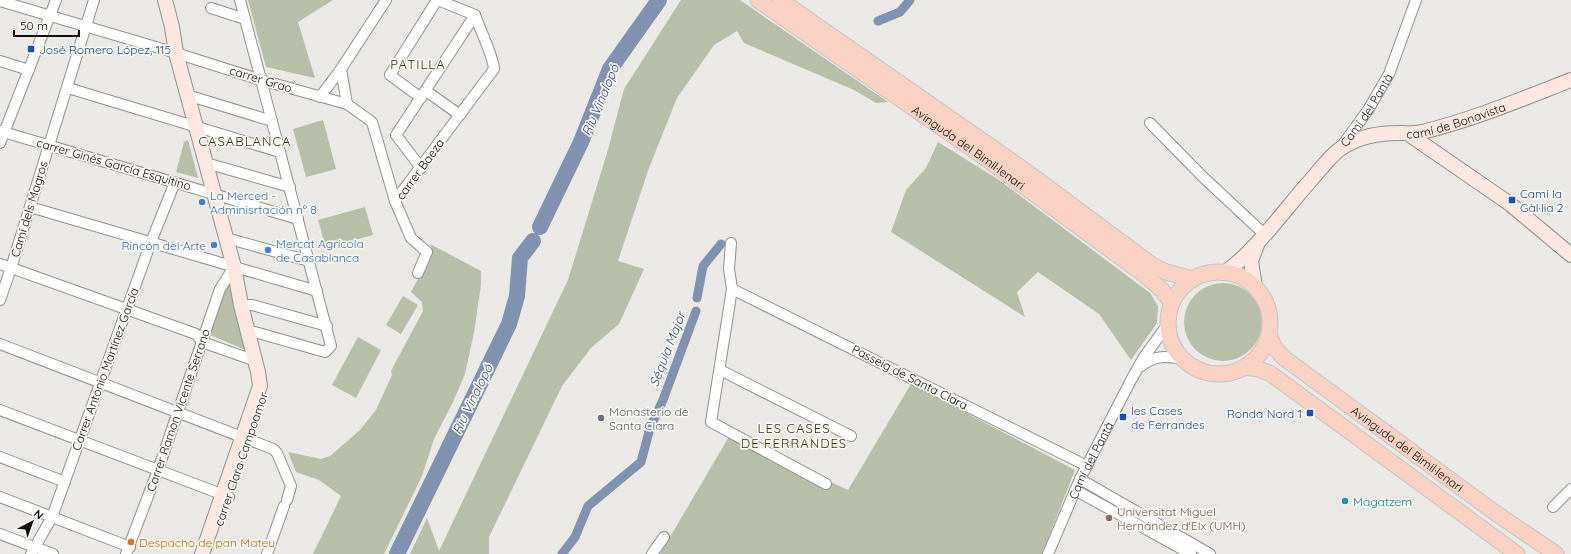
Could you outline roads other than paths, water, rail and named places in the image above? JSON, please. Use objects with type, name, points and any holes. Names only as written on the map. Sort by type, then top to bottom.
[{"type":"main road","name":"Avinguda del Bimil·lenari","points":[[758,0],[795,18],[1028,172],[1152,266],[1166,272],[1193,279]]},
{"type":"main road","name":"Avinguda del Bimil·lenari","points":[[780,0],[795,18],[1146,276],[1157,285],[1172,304]]},
{"type":"main road","points":[[1224,273],[1238,276],[1255,287],[1262,296],[1268,308],[1270,322],[1269,334],[1259,355],[1245,367],[1230,373],[1216,374],[1198,369],[1183,359],[1172,343],[1168,324],[1172,304],[1180,290],[1193,279],[1203,275],[1224,273]]},
{"type":"main road","name":"Avinguda del Bimil·lenari","points":[[1269,334],[1274,347],[1290,362],[1497,514],[1556,554]]},
{"type":"main road","name":"Avinguda del Bimil·lenari","points":[[1245,367],[1259,369],[1271,374],[1517,554]]},
{"type":"street","points":[[0,143],[2,132],[29,70],[56,0]]},
{"type":"street","name":"Camí dels Magros","points":[[0,300],[68,88],[94,0]]},
{"type":"street","points":[[158,0],[166,28],[176,53]]},
{"type":"street","points":[[165,0],[172,27],[176,53],[239,288],[255,332],[265,371],[263,386]]},
{"type":"street","points":[[240,0],[331,342],[329,350],[322,352],[255,332]]},
{"type":"street","points":[[320,97],[386,0]]},
{"type":"street","points":[[421,168],[396,135],[423,94],[475,15],[438,0],[390,74],[423,94],[460,115]]},
{"type":"street","name":"Camí del Pantà","points":[[1224,273],[1244,257],[1339,150],[1368,110],[1389,74],[1416,0]]},
{"type":"street","name":"carrer Grao","points":[[0,1],[49,17],[176,53],[261,80],[347,104]]},
{"type":"street","points":[[211,8],[245,19]]},
{"type":"street","name":"carrer Baeza","points":[[418,273],[427,252],[411,238],[395,201],[494,69],[493,61],[475,15]]},
{"type":"street","points":[[0,61],[29,70]]},
{"type":"street","points":[[340,69],[347,104],[372,122],[395,201]]},
{"type":"street","name":"camí de Bonavista","points":[[1339,150],[1357,138],[1373,135],[1402,133],[1410,135],[1456,122],[1571,80]]},
{"type":"street","points":[[68,88],[280,152]]},
{"type":"street","points":[[187,95],[272,121]]},
{"type":"street","points":[[1150,123],[1261,237]]},
{"type":"street","name":"carrer Ginés García Esquitino","points":[[2,132],[298,219]]},
{"type":"street","points":[[1410,135],[1510,204],[1571,255]]},
{"type":"street","points":[[206,163],[290,187]]},
{"type":"street","name":"Carrer Antonio Martínez García","points":[[33,550],[52,517],[102,382],[151,242],[175,182]]},
{"type":"street","points":[[30,207],[318,291]]},
{"type":"street","name":"Camí del Pantà","points":[[1255,287],[1251,261],[1261,237]]},
{"type":"street","points":[[226,238],[309,260]]},
{"type":"street","points":[[731,243],[729,270],[732,289],[711,422],[826,484]]},
{"type":"street","points":[[0,264],[126,311],[196,334],[202,342],[256,361]]},
{"type":"street","name":"Carrer Ramon Vicente Serrano","points":[[128,550],[158,470],[220,289],[234,267]]},
{"type":"street","name":"Passeig de Santa Clara","points":[[732,289],[1087,466]]},
{"type":"street","points":[[244,304],[327,326]]},
{"type":"street","points":[[244,304],[263,386]]},
{"type":"street","name":"Camí del Pantà","points":[[1048,554],[1080,479],[1137,369],[1168,324]]},
{"type":"street","points":[[0,344],[178,411],[273,449],[277,453],[291,486],[267,554]]},
{"type":"street","name":"Camí del Pantà","points":[[1137,369],[1156,357],[1165,356],[1183,359]]},
{"type":"street","points":[[720,370],[851,436]]},
{"type":"street","name":"carrer Clara Campoamor","points":[[208,554],[263,386]]},
{"type":"street","points":[[0,410],[226,496]]},
{"type":"street","points":[[0,457],[65,482]]},
{"type":"street","points":[[1080,479],[1210,554]]},
{"type":"street","points":[[1553,507],[1571,489]]},
{"type":"street","points":[[1075,490],[1191,554]]},
{"type":"street","name":"carrer Clara Campoamor","points":[[202,554],[226,496]]},
{"type":"street","points":[[0,497],[52,517],[128,550]]},
{"type":"street","points":[[0,534],[33,550],[53,554]]},
{"type":"street","points":[[652,554],[664,537]]},
{"type":"waterway","name":"Riu Vinalopó","points":[[540,227],[581,142],[610,69],[659,0]]},
{"type":"waterway","name":"Séquia Major","points":[[878,21],[900,12],[910,0]]},
{"type":"waterway","name":"Riu Vinalopó","points":[[397,554],[509,324],[517,296],[520,258],[533,241]]},
{"type":"waterway","name":"Séquia Major","points":[[697,298],[703,266],[721,244]]},
{"type":"waterway","name":"Séquia Major","points":[[562,554],[575,537],[588,506],[641,462],[650,428],[663,400],[696,311]]},
{"type":"place","name":"José Romero López, 115","points":[[31,49]]},
{"type":"place","name":"Camí la Gàl·lia 2","points":[[1512,200]]},
{"type":"place","name":"La Merced - Adminisrtación nº 8","points":[[202,202]]},
{"type":"place","name":"Rincón del Arte","points":[[214,245]]},
{"type":"place","name":"Mercat Agrícola de Casablanca","points":[[268,250]]},
{"type":"place","name":"Ronda Nord 1","points":[[1310,413]]},
{"type":"place","name":"les Cases de Ferrandes","points":[[1123,417]]},
{"type":"place","name":"Monasterio de Santa Clara","points":[[601,418]]},
{"type":"place","name":"Magatzem","points":[[1345,501]]},
{"type":"place","name":"Universitat Miguel Hernández d'Elx (UMH)","points":[[1109,518]]},
{"type":"place","name":"Despacho de pan Mateu","points":[[131,542]]},
{"type":"district","name":"PATILLA","points":[[418,64]]},
{"type":"district","name":"CASABLANCA","points":[[245,141]]},
{"type":"district","name":"LES CASES DE FERRANDES","points":[[794,436]]}]
